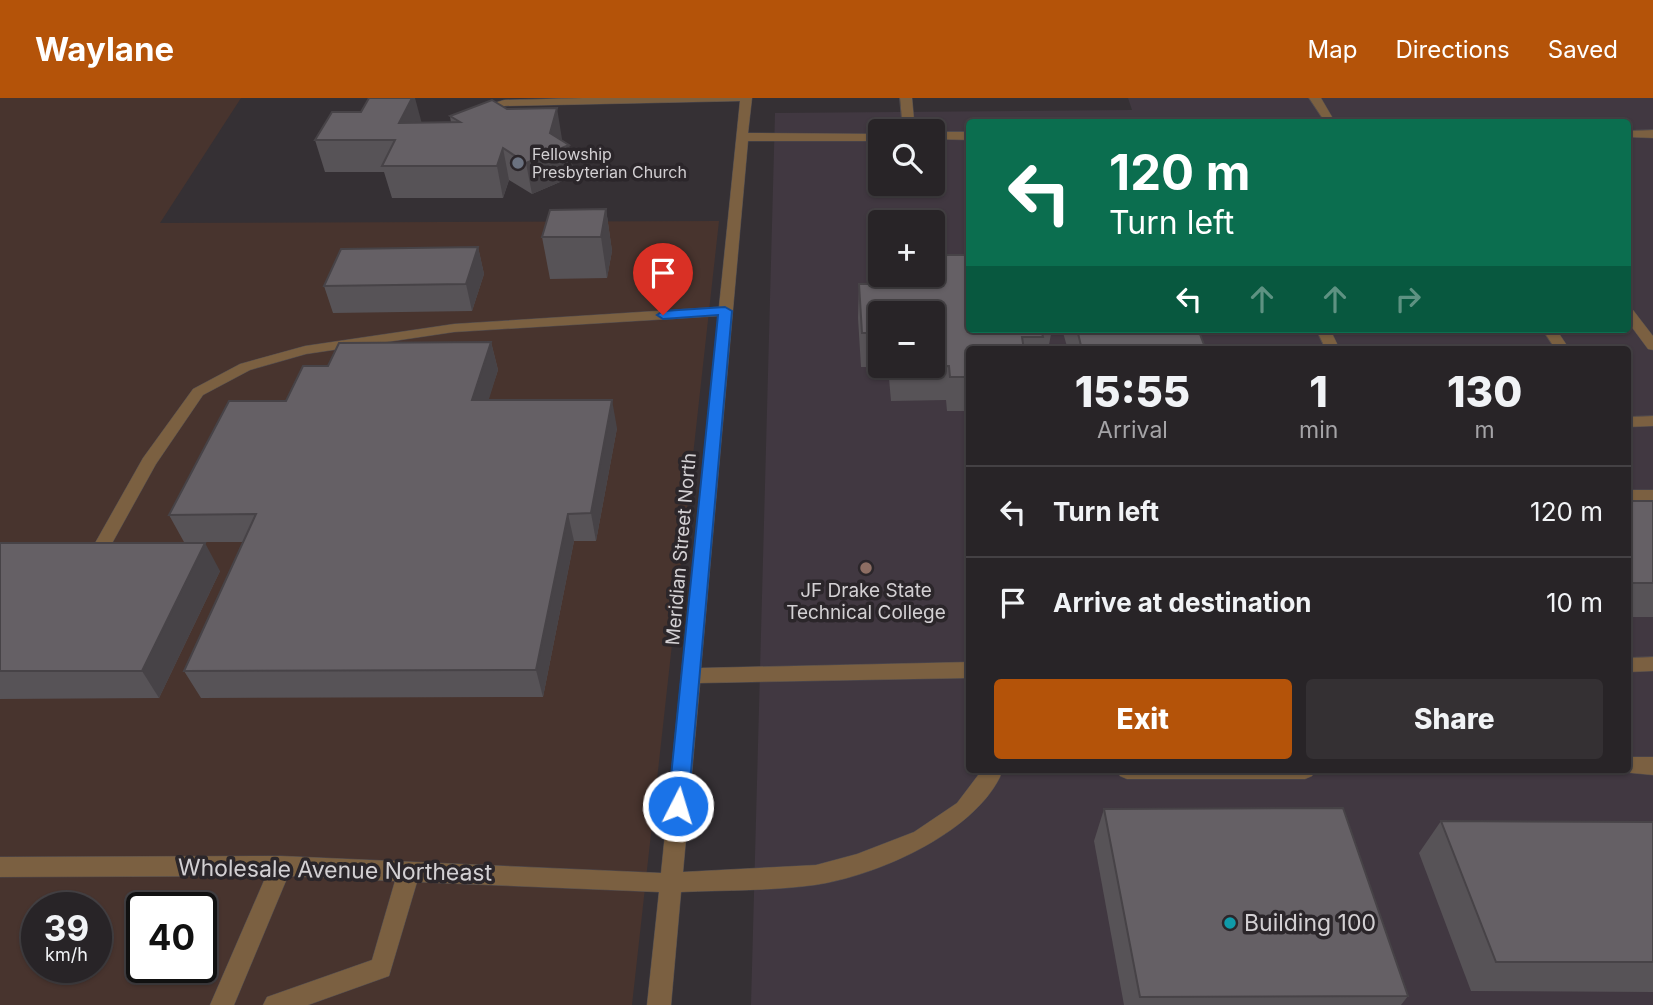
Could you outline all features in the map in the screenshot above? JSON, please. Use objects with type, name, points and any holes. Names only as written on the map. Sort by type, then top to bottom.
[{"type":"street","points":[[466,116],[504,103],[746,98]]},
{"type":"street","name":"Meridian Street North","points":[[659,1005],[746,98]]},
{"type":"street","points":[[906,98],[908,119]]},
{"type":"street","points":[[1315,98],[1328,119]]},
{"type":"street","points":[[1631,134],[1653,134]]},
{"type":"street","points":[[743,136],[868,136]]},
{"type":"street","points":[[945,136],[966,136]]},
{"type":"street","points":[[99,552],[149,462],[198,392],[245,367],[305,350],[454,328],[725,311]]},
{"type":"street","points":[[1631,317],[1653,346]]},
{"type":"street","points":[[1631,422],[1653,421]]},
{"type":"street","points":[[1631,496],[1653,496]]},
{"type":"street","points":[[1631,665],[1653,664]]},
{"type":"street","points":[[690,676],[966,670]]},
{"type":"street","points":[[1631,766],[1653,766]]},
{"type":"street","name":"Wholesale Avenue Northeast","points":[[0,867],[281,866],[671,883],[816,875],[858,864],[922,839],[964,810],[991,773]]},
{"type":"street","points":[[222,1005],[281,866]]},
{"type":"street","points":[[275,1005],[381,968],[409,870]]},
{"type":"shaded area","points":[[0,98],[241,98],[160,223],[719,221],[632,1005],[0,1005]]},
{"type":"shaded area","name":"JF Drake State Technical College","points":[[1128,98],[1653,98],[1653,1005],[751,1005],[775,113],[1132,110]]},
{"type":"building","points":[[369,98],[412,98],[399,123],[460,122],[450,116],[492,100],[507,109],[557,108],[550,133],[569,145],[526,163],[503,148],[497,166],[382,166],[395,140],[315,140],[332,112],[361,112]]},
{"type":"building","points":[[606,209],[601,237],[542,237],[550,210]]},
{"type":"building","points":[[478,247],[466,284],[324,286],[341,249]]},
{"type":"building","points":[[945,255],[966,255],[966,333],[1042,333],[1043,337],[1022,337],[1023,346],[966,346],[966,377],[950,377],[949,366],[945,366],[945,301],[868,301],[868,333],[862,333],[859,284],[868,284],[868,287],[945,287]]},
{"type":"building","points":[[1078,333],[1200,333],[1204,346],[1081,346]]},
{"type":"building","points":[[491,342],[472,400],[612,400],[591,513],[568,514],[536,670],[184,671],[256,514],[169,515],[229,401],[286,401],[303,366],[328,366],[339,343]]},
{"type":"building","points":[[1631,501],[1653,501],[1653,583],[1631,583]]},
{"type":"building","points":[[0,543],[205,543],[142,671],[0,671]]},
{"type":"building","name":"Building 100","points":[[1343,808],[1408,996],[1140,997],[1104,809]]},
{"type":"building","points":[[1441,821],[1653,822],[1653,962],[1496,962]]},
{"type":"place","name":"Fellowship Presbyterian Church","points":[[518,163]]},
{"type":"place","name":"JF Drake State Technical College","points":[[866,568]]},
{"type":"place","name":"Building 100","points":[[1230,923]]},
{"type":"route","points":[[663,315],[725,311],[678,806]]}]
